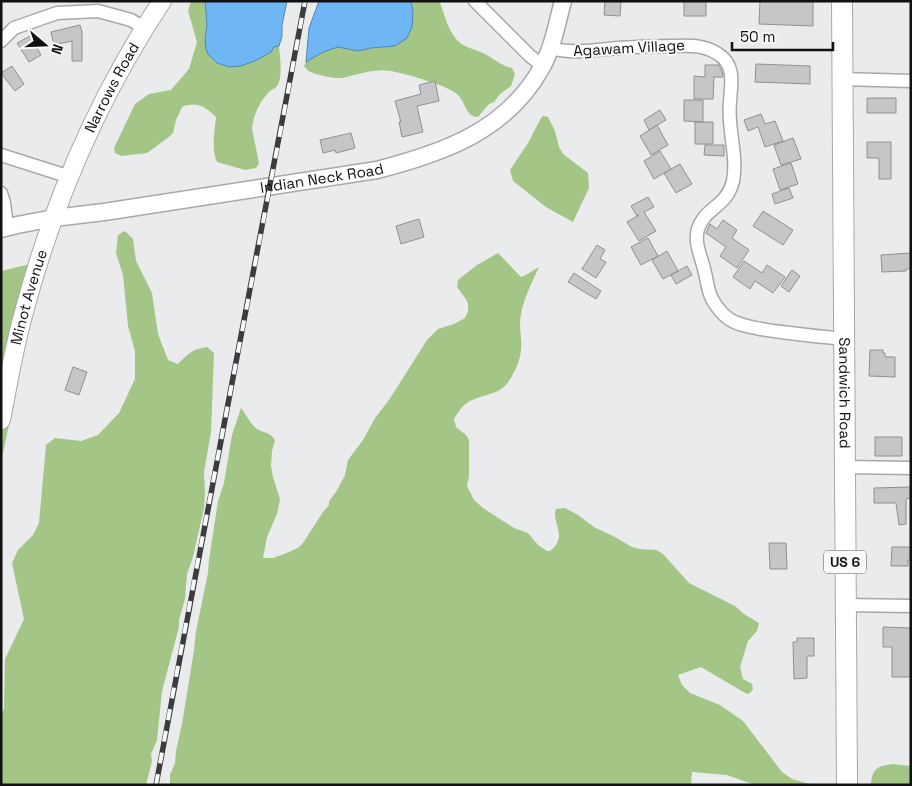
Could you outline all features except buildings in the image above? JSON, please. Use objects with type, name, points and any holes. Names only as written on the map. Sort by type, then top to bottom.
[{"type":"main road","name":"Narrows Road","points":[[70,177],[99,111],[144,28],[162,1]]},
{"type":"main road","name":"Sandwich Road","points":[[842,1],[847,785]]},
{"type":"main road","name":"Minot Avenue","points":[[1,420],[24,312],[40,258],[70,177]]},
{"type":"street","points":[[475,1],[542,66]]},
{"type":"street","name":"Indian Neck Road","points":[[4,228],[54,218],[359,173],[397,164],[455,144],[492,125],[521,97],[542,66],[550,48],[563,1]]},
{"type":"street","points":[[1,42],[14,28],[57,13],[98,11],[131,20],[144,28]]},
{"type":"street","name":"Agawam Village","points":[[550,48],[566,52],[578,52],[692,45],[712,50],[725,59],[730,67],[732,77],[729,104],[734,162],[733,179],[726,197],[704,216],[697,236],[708,289],[712,299],[728,319],[740,324],[789,334],[844,339]]},
{"type":"street","points":[[842,79],[911,81]]},
{"type":"street","points":[[1,155],[70,177]]},
{"type":"street","points":[[1,193],[6,211],[4,228]]},
{"type":"street","points":[[845,467],[911,468]]},
{"type":"street","points":[[846,605],[911,606]]},
{"type":"green space","points":[[191,1],[205,1],[207,25],[205,40],[270,52],[274,47],[279,46],[281,67],[279,82],[262,101],[255,115],[252,129],[259,163],[256,168],[245,170],[217,162],[214,146],[216,117],[205,108],[197,105],[182,107],[173,133],[147,153],[121,156],[115,153],[114,148],[135,104],[149,94],[171,90],[189,69],[197,42],[188,11]]},
{"type":"green space","points":[[411,1],[439,1],[451,31],[458,41],[512,68],[515,74],[511,86],[500,94],[494,102],[489,104],[478,117],[471,115],[459,96],[438,84],[382,70],[343,78],[333,78],[312,73],[304,66],[306,62],[323,52],[338,47],[358,51],[395,46],[413,12]]},
{"type":"green space","points":[[543,116],[548,117],[563,154],[588,173],[589,188],[573,222],[546,207],[513,181],[510,170]]},
{"type":"green space","points":[[125,231],[133,239],[136,261],[152,293],[158,334],[168,360],[178,364],[191,352],[207,347],[214,353],[211,432],[204,472],[204,508],[193,557],[187,574],[185,599],[179,627],[162,691],[157,740],[151,754],[152,761],[146,785],[1,785],[1,714],[4,709],[5,659],[24,619],[12,563],[18,550],[33,535],[39,523],[46,445],[55,438],[81,441],[98,435],[119,413],[135,379],[135,351],[128,326],[123,275],[116,253],[118,235]]},
{"type":"green space","points":[[498,253],[521,277],[539,267],[526,295],[520,317],[521,351],[513,374],[501,389],[466,403],[454,419],[456,427],[469,440],[469,476],[467,486],[474,500],[514,528],[528,533],[538,545],[547,551],[550,551],[556,545],[558,540],[556,509],[565,508],[594,527],[632,547],[656,550],[663,554],[689,583],[735,606],[759,623],[757,631],[748,641],[740,667],[743,679],[752,684],[753,689],[750,693],[747,694],[701,667],[678,675],[682,685],[690,693],[720,705],[743,721],[782,772],[792,779],[813,785],[755,785],[727,775],[692,772],[691,785],[170,785],[170,775],[175,763],[196,631],[208,573],[218,501],[224,483],[232,435],[241,408],[255,427],[269,434],[275,440],[271,466],[280,499],[277,514],[267,537],[263,558],[273,558],[298,548],[303,543],[329,505],[329,501],[345,475],[348,460],[363,440],[375,418],[389,400],[427,340],[438,329],[465,318],[468,304],[457,287],[458,280],[477,265]]},
{"type":"green space","points":[[43,261],[1,463],[1,271]]},
{"type":"green space","points":[[893,764],[911,766],[911,785],[871,785],[874,771],[880,767]]},
{"type":"water","points":[[205,1],[287,1],[279,46],[274,47],[271,52],[257,60],[241,66],[229,67],[217,63],[208,54],[206,49]]},
{"type":"water","points":[[319,1],[411,1],[413,12],[412,27],[407,38],[395,46],[358,51],[338,47],[323,52],[306,62],[309,28]]},
{"type":"railway","points":[[156,785],[305,1]]}]
